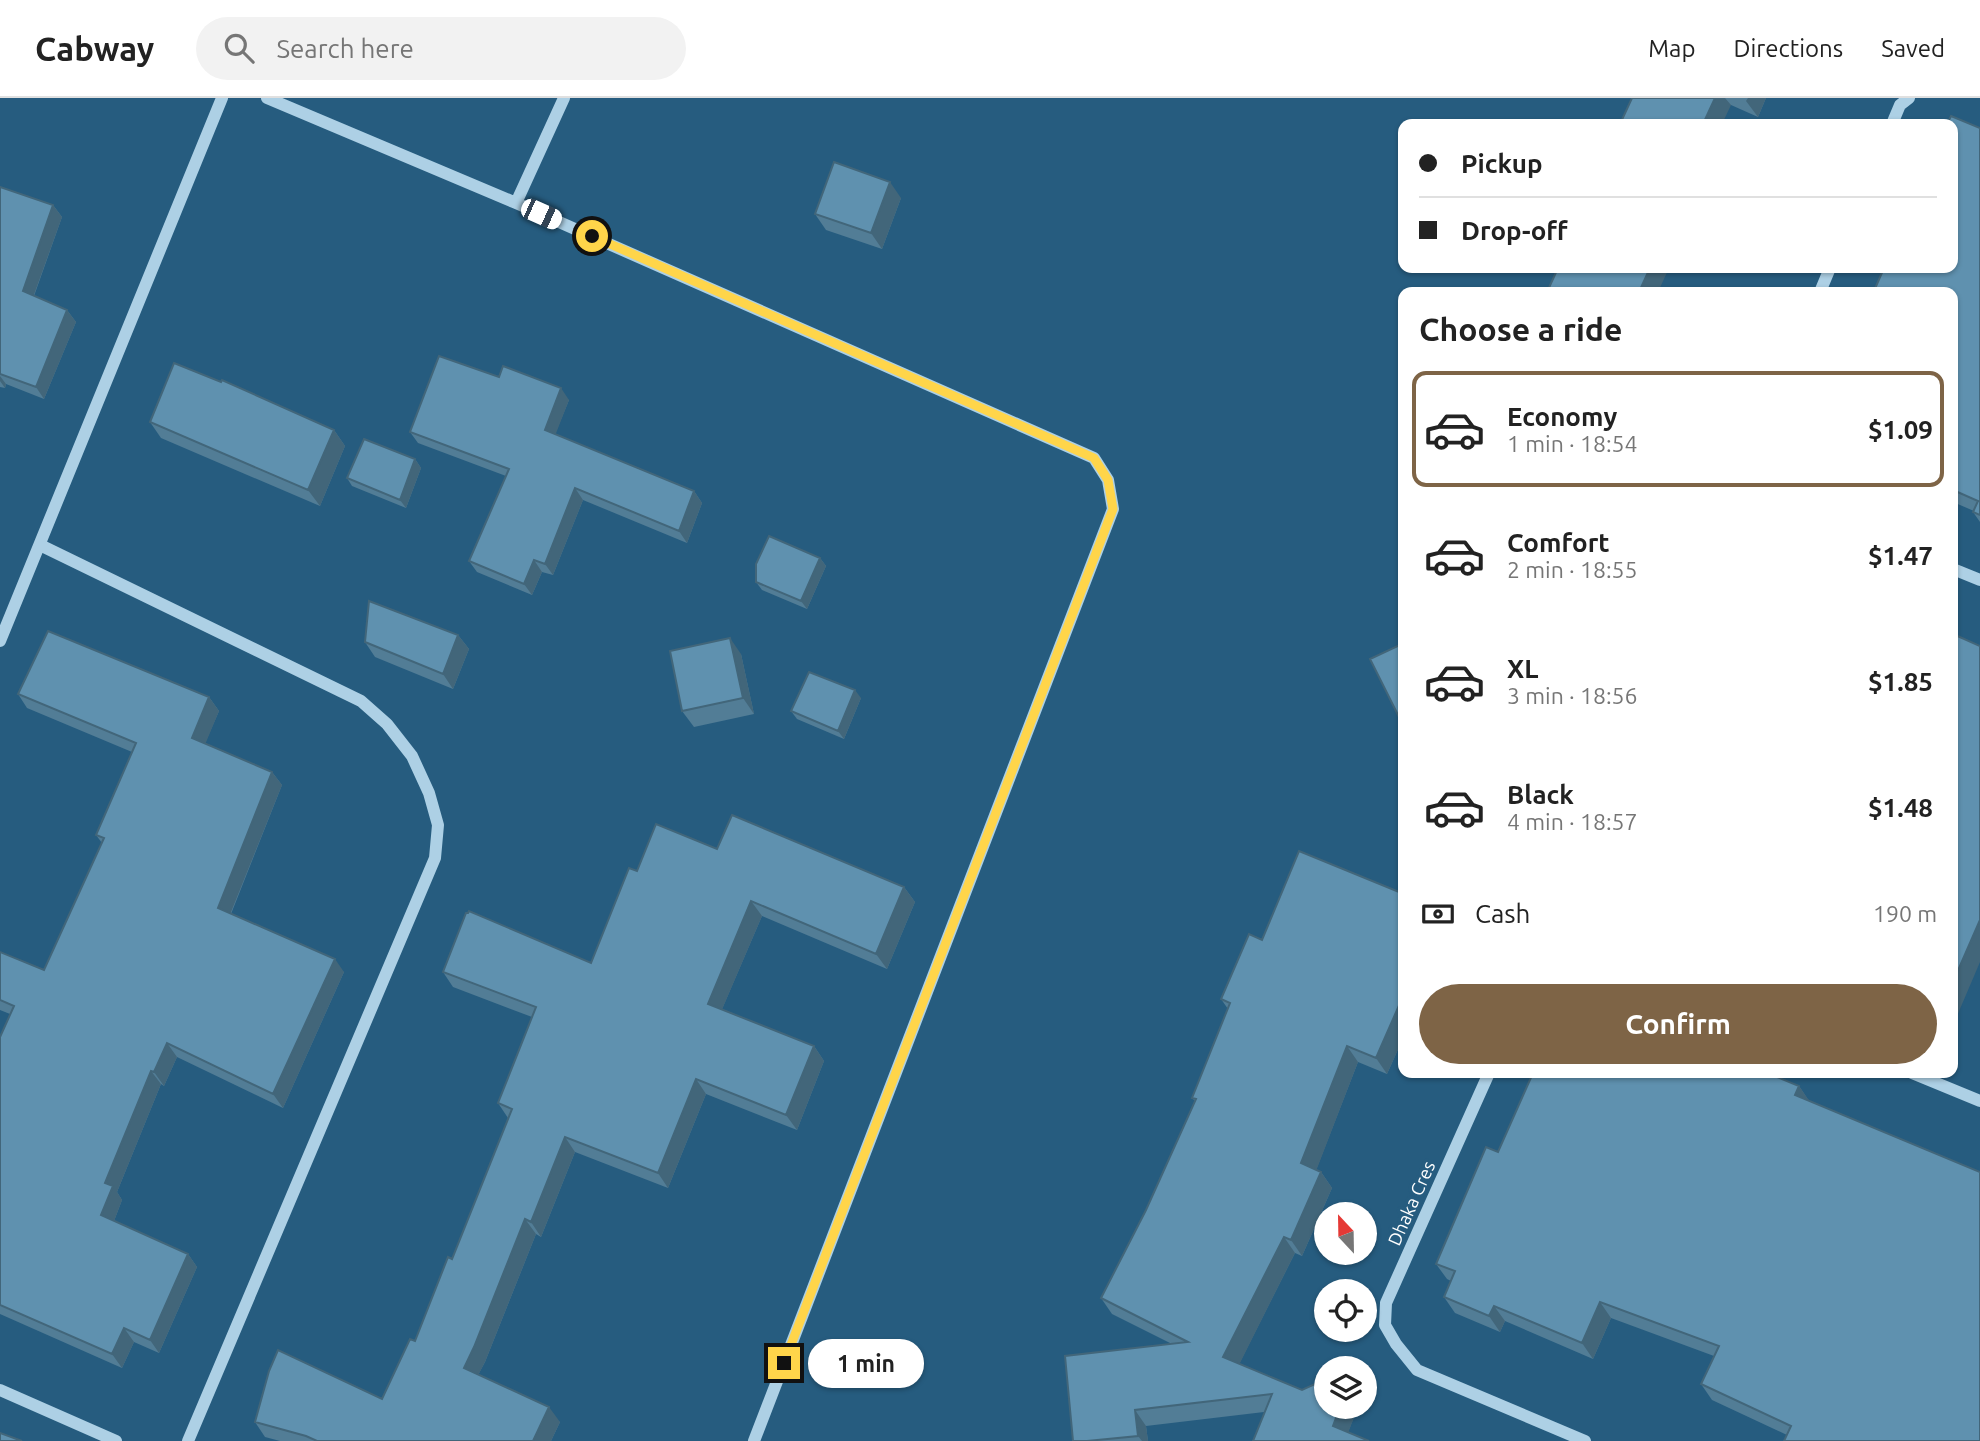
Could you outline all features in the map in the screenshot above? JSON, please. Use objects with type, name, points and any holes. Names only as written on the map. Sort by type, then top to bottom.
[{"type":"street","points":[[0,641],[222,98]]},
{"type":"street","points":[[267,98],[516,203],[1094,458],[1108,480],[1113,509],[754,1441]]},
{"type":"street","points":[[516,203],[564,98]]},
{"type":"street","points":[[1894,119],[1900,105],[1909,98]]},
{"type":"street","points":[[40,545],[361,701],[387,724],[412,756],[429,793],[438,825],[435,858],[188,1441]]},
{"type":"street","points":[[1958,571],[1980,580]]},
{"type":"street","name":"Dhaka Cres","points":[[1487,1078],[1386,1303],[1385,1325],[1395,1344],[1417,1370],[1585,1441]]},
{"type":"street","points":[[1924,1078],[1980,1101]]},
{"type":"street","points":[[0,1390],[116,1441]]},
{"type":"building","points":[[1632,98],[1715,98],[1705,119],[1622,119]]},
{"type":"building","points":[[1951,116],[1980,128],[1980,515],[1973,512],[1978,501],[1958,492],[1958,287],[1876,287],[1882,273],[1958,273],[1958,119],[1950,119]]},
{"type":"building","points":[[834,162],[890,182],[871,233],[815,214]]},
{"type":"building","points":[[0,187],[53,205],[23,291],[67,310],[36,387],[0,374]]},
{"type":"building","points":[[1556,273],[1648,273],[1641,287],[1549,287]]},
{"type":"building","points":[[439,356],[499,377],[503,366],[561,388],[545,430],[694,491],[679,531],[575,488],[545,564],[534,560],[524,584],[469,561],[509,469],[410,432]]},
{"type":"building","points":[[174,363],[221,382],[222,380],[334,430],[308,490],[150,422]]},
{"type":"building","points":[[364,439],[415,459],[400,500],[347,478]]},
{"type":"building","points":[[769,536],[820,558],[801,601],[756,582],[756,564]]},
{"type":"building","points":[[369,601],[458,635],[443,674],[365,642]]},
{"type":"building","points":[[48,631],[209,697],[192,738],[272,772],[218,908],[335,959],[273,1094],[167,1043],[154,1072],[151,1071],[105,1183],[113,1186],[101,1215],[188,1254],[150,1340],[124,1328],[112,1354],[0,1305],[0,1037],[14,1006],[0,1000],[0,952],[44,970],[104,838],[96,835],[136,743],[18,694]]},
{"type":"building","points":[[1958,636],[1980,646],[1980,920],[1958,971]]},
{"type":"building","points":[[730,638],[743,698],[682,711],[670,651]]},
{"type":"building","points":[[1398,646],[1398,715],[1370,659]]},
{"type":"building","points":[[809,672],[855,690],[838,731],[791,711]]},
{"type":"building","points":[[732,815],[904,887],[876,954],[751,901],[708,1004],[814,1046],[786,1115],[696,1079],[658,1173],[565,1137],[531,1222],[525,1219],[464,1368],[549,1407],[533,1441],[317,1441],[255,1422],[269,1371],[278,1350],[382,1399],[410,1339],[415,1341],[448,1257],[452,1259],[512,1109],[498,1103],[536,1007],[443,972],[466,913],[469,911],[591,963],[629,868],[637,871],[656,824],[717,849]]},
{"type":"building","points":[[1299,851],[1398,892],[1398,1008],[1376,1058],[1347,1046],[1301,1163],[1321,1172],[1291,1240],[1284,1237],[1223,1357],[1302,1390],[1314,1384],[1314,1419],[1336,1419],[1333,1426],[1369,1441],[1253,1441],[1272,1394],[1135,1410],[1138,1436],[1073,1441],[1065,1356],[1188,1342],[1101,1298],[1146,1210],[1196,1099],[1192,1098],[1230,1003],[1221,999],[1249,934],[1262,940]]},
{"type":"building","points":[[1531,1078],[1779,1078],[1799,1086],[1795,1095],[1980,1172],[1980,1441],[1784,1441],[1791,1426],[1701,1384],[1719,1346],[1600,1302],[1582,1343],[1494,1306],[1489,1316],[1444,1297],[1455,1271],[1436,1264],[1486,1147],[1498,1152]]},
{"type":"building","points":[[0,1433],[22,1441],[0,1441]]},
{"type":"route","points":[[592,236],[1094,458],[1108,480],[1113,509],[784,1363]]}]
